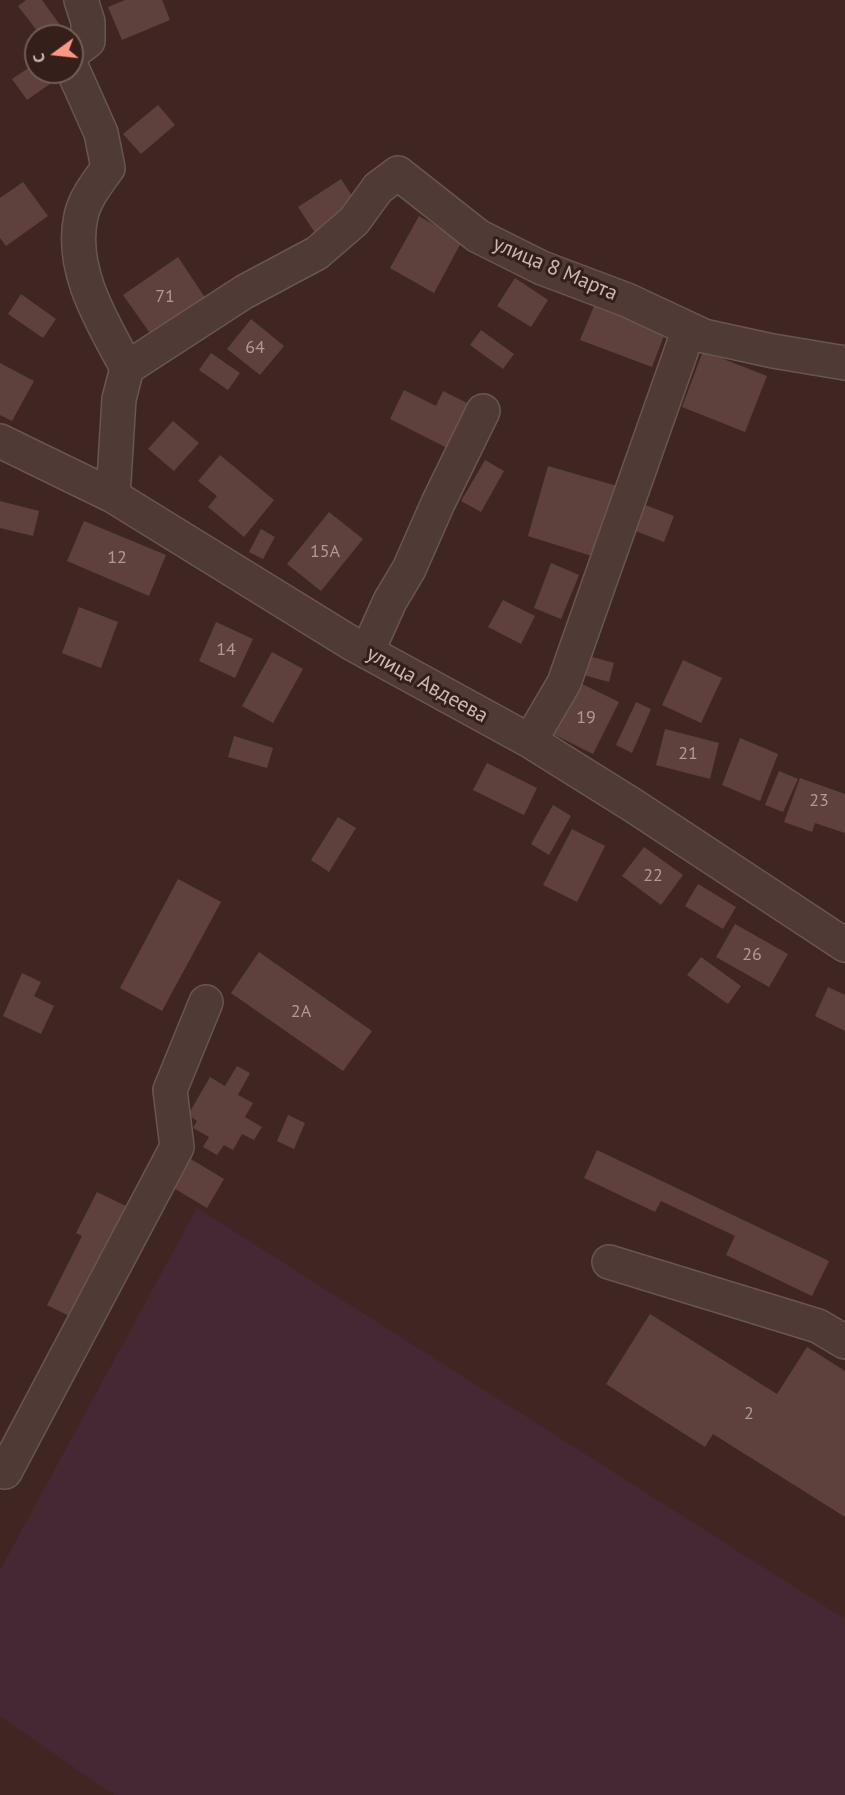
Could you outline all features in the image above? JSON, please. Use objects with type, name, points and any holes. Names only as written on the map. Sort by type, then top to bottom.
[{"type":"street","points":[[81,0],[88,22],[88,41],[84,44]]},
{"type":"street","points":[[79,84],[101,133],[108,168],[93,188],[81,214],[78,238],[82,265],[88,291],[127,368],[119,399],[113,496]]},
{"type":"street","name":"улица 8 Марта","points":[[127,368],[244,292],[317,253],[354,221],[378,188],[398,173],[478,236],[542,268],[627,300],[704,336],[845,363]]},
{"type":"street","points":[[530,741],[564,683],[689,329]]},
{"type":"street","points":[[367,652],[483,411]]},
{"type":"street","name":"улица Авдеева","points":[[0,441],[113,496],[367,652],[530,741],[634,806],[845,945]]},
{"type":"street","points":[[2,1473],[177,1147],[170,1090],[206,1002]]},
{"type":"street","points":[[609,1262],[818,1326],[845,1341]]},
{"type":"shaded area","points":[[197,1208],[845,1619],[845,1795],[114,1795],[0,1716],[0,1570]]},
{"type":"building","points":[[26,0],[42,0],[59,24],[32,24],[18,6]]},
{"type":"building","points":[[125,0],[162,0],[170,20],[122,40],[108,7]]},
{"type":"building","points":[[24,71],[24,84],[50,84],[27,100],[12,79]]},
{"type":"building","points":[[158,105],[175,125],[141,154],[123,134]]},
{"type":"building","points":[[341,179],[358,205],[315,233],[298,207]]},
{"type":"building","points":[[23,182],[48,216],[6,246],[0,238],[0,198]]},
{"type":"building","points":[[419,216],[462,241],[434,293],[390,268]]},
{"type":"building","points":[[178,257],[206,299],[152,336],[123,295]]},
{"type":"building","points":[[515,278],[548,300],[531,327],[497,306]]},
{"type":"building","points":[[21,294],[56,319],[43,338],[8,314]]},
{"type":"building","points":[[594,306],[665,333],[652,367],[580,340]]},
{"type":"building","points":[[251,319],[284,346],[260,375],[227,349]]},
{"type":"building","points":[[481,330],[514,354],[503,369],[470,345]]},
{"type":"building","points":[[703,351],[767,376],[745,432],[682,407]]},
{"type":"building","points":[[211,353],[240,373],[228,390],[199,370]]},
{"type":"building","points":[[0,363],[34,381],[12,421],[0,415]]},
{"type":"building","points":[[404,390],[436,406],[443,391],[471,405],[449,449],[390,419]]},
{"type":"building","points":[[173,421],[199,443],[174,471],[148,449]]},
{"type":"building","points":[[220,455],[274,500],[244,537],[208,507],[217,496],[198,481]]},
{"type":"building","points":[[485,460],[504,471],[481,512],[461,501]]},
{"type":"building","points":[[548,466],[617,486],[595,557],[528,536]]},
{"type":"building","points":[[0,501],[39,511],[33,536],[0,528]]},
{"type":"building","points":[[643,504],[674,516],[664,542],[633,530]]},
{"type":"building","points":[[329,512],[363,539],[321,591],[287,564]]},
{"type":"building","points":[[84,521],[166,555],[149,596],[67,561]]},
{"type":"building","points":[[261,529],[275,537],[263,559],[249,552]]},
{"type":"building","points":[[551,563],[579,575],[561,619],[534,608]]},
{"type":"building","points":[[503,600],[535,616],[521,644],[488,627]]},
{"type":"building","points":[[79,607],[118,622],[101,668],[62,653]]},
{"type":"building","points":[[216,622],[253,639],[235,678],[199,661]]},
{"type":"building","points":[[272,652],[303,669],[273,723],[242,706]]},
{"type":"building","points":[[585,655],[614,663],[609,682],[580,674]]},
{"type":"building","points":[[683,660],[722,678],[701,723],[662,705]]},
{"type":"building","points":[[578,682],[619,702],[593,754],[553,734]]},
{"type":"building","points":[[636,702],[651,709],[632,753],[616,745]]},
{"type":"building","points":[[665,729],[719,743],[710,779],[656,765]]},
{"type":"building","points":[[234,736],[273,748],[267,768],[228,757]]},
{"type":"building","points":[[740,738],[778,754],[760,801],[722,785]]},
{"type":"building","points":[[487,763],[537,788],[524,815],[473,790]]},
{"type":"building","points":[[779,771],[798,779],[783,812],[765,805]]},
{"type":"building","points":[[800,778],[845,794],[845,833],[815,823],[812,832],[784,822]]},
{"type":"building","points":[[553,805],[571,816],[549,855],[531,844]]},
{"type":"building","points":[[338,817],[356,828],[329,872],[311,860]]},
{"type":"building","points":[[572,829],[605,846],[577,902],[543,885]]},
{"type":"building","points":[[644,847],[683,875],[661,905],[622,876]]},
{"type":"building","points":[[178,879],[221,902],[162,1011],[120,988]]},
{"type":"building","points":[[698,884],[736,907],[723,929],[685,906]]},
{"type":"building","points":[[735,924],[788,954],[769,987],[716,957]]},
{"type":"building","points":[[259,952],[372,1031],[343,1071],[231,993]]},
{"type":"building","points":[[701,957],[741,986],[728,1004],[687,975]]},
{"type":"building","points":[[22,973],[41,982],[34,996],[54,1006],[41,1034],[3,1016]]},
{"type":"building","points":[[828,987],[845,995],[845,1031],[815,1016]]},
{"type":"building","points":[[237,1066],[250,1073],[238,1095],[253,1103],[245,1117],[262,1127],[254,1140],[242,1134],[233,1150],[224,1145],[217,1155],[203,1147],[209,1137],[193,1128],[197,1121],[188,1115],[210,1077],[225,1086]]},
{"type":"building","points":[[288,1115],[305,1123],[294,1149],[277,1141]]},
{"type":"building","points":[[597,1150],[829,1261],[812,1296],[726,1255],[735,1236],[661,1201],[655,1212],[584,1178]]},
{"type":"building","points":[[189,1158],[224,1179],[207,1208],[172,1187]]},
{"type":"building","points":[[97,1192],[128,1207],[71,1317],[47,1305],[82,1236],[76,1233]]},
{"type":"building","points":[[650,1314],[777,1394],[807,1347],[845,1371],[845,1517],[713,1434],[705,1447],[606,1384]]}]
